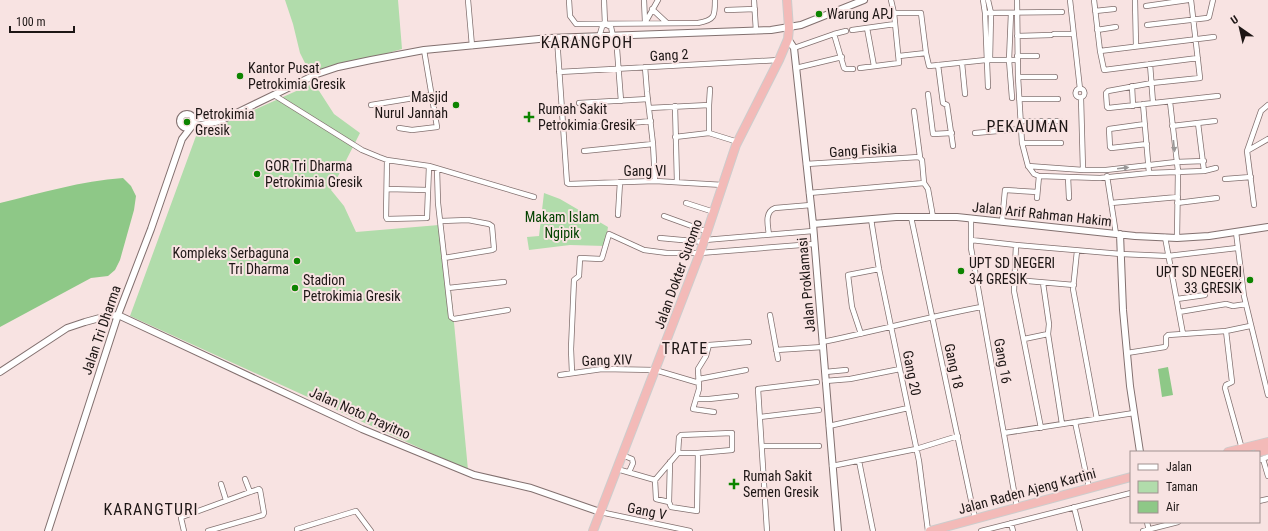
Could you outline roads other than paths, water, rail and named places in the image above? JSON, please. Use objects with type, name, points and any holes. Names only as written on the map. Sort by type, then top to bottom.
[{"type":"highway","name":"Jalan Dokter Sutomo","points":[[593,531],[700,253],[738,142],[788,39],[789,28],[787,0]]},
{"type":"highway","points":[[1232,451],[1268,442]]},
{"type":"highway","points":[[1262,457],[1268,450]]},
{"type":"highway","name":"Jalan Raden Ajeng Kartini","points":[[949,531],[1128,481]]},
{"type":"highway","name":"Jalan Raden Ajeng Kartini","points":[[929,531],[1089,488],[1113,485]]},
{"type":"main road","points":[[193,123],[190,115],[185,114],[180,118],[181,124],[186,128],[193,123],[220,116],[230,117],[317,74],[346,65],[424,50],[557,38],[756,31],[789,28],[807,23],[864,0]]},
{"type":"main road","name":"Jalan Proklamasi","points":[[788,39],[794,48],[811,205],[838,531]]},
{"type":"main road","name":"Jalan Tri Dharma","points":[[48,531],[118,315],[151,229],[182,139],[193,123]]},
{"type":"main road","name":"Jalan Tri Dharma","points":[[181,124],[182,139]]},
{"type":"main road","name":"Jalan Arif Rahman Hakim","points":[[813,228],[870,219],[912,217],[971,218],[1118,234],[1177,238],[1209,236],[1268,227]]},
{"type":"main road","points":[[1118,234],[1121,254],[1123,310],[1127,352],[1140,451]]},
{"type":"main road","points":[[0,372],[67,328],[107,316],[118,315]]},
{"type":"main road","name":"Jalan Noto Prayitno","points":[[118,315],[362,429],[474,475],[531,488],[600,512]]},
{"type":"street","points":[[468,0],[472,46]]},
{"type":"street","points":[[569,0],[570,16],[576,24],[698,23],[709,20],[715,13],[715,0]]},
{"type":"street","points":[[604,0],[606,24]]},
{"type":"street","points":[[644,0],[645,23]]},
{"type":"street","points":[[645,23],[658,0]]},
{"type":"street","points":[[754,0],[756,31]]},
{"type":"street","points":[[860,68],[898,64],[899,56],[891,0]]},
{"type":"street","points":[[983,0],[988,60],[988,87]]},
{"type":"street","points":[[988,0],[991,13],[988,60]]},
{"type":"street","points":[[1017,0],[1017,58],[1022,143],[1028,166],[1034,174],[1039,176],[1094,179],[1149,173],[1204,171],[1216,168]]},
{"type":"street","points":[[1070,0],[1080,89],[1085,92],[1085,95],[1081,98],[1081,170],[1078,178]]},
{"type":"street","points":[[1094,0],[1097,30],[1104,70],[1198,58]]},
{"type":"street","points":[[1135,0],[1136,46]]},
{"type":"street","points":[[1146,6],[1188,0]]},
{"type":"street","points":[[1191,0],[1200,78],[1152,83],[1106,92],[1107,107],[1134,106],[1218,96]]},
{"type":"street","points":[[1147,25],[1210,17],[1213,0]]},
{"type":"street","points":[[652,9],[667,23]]},
{"type":"street","points":[[727,10],[755,9]]},
{"type":"street","points":[[1095,11],[1114,9]]},
{"type":"street","points":[[985,13],[1062,12]]},
{"type":"street","points":[[894,13],[921,13],[928,65],[988,60],[1009,60],[1037,56]]},
{"type":"street","points":[[1011,13],[1009,60],[1012,98]]},
{"type":"street","points":[[606,24],[611,27],[615,36],[621,101]]},
{"type":"street","points":[[599,36],[602,26],[606,24]]},
{"type":"street","points":[[794,48],[834,34],[895,24]]},
{"type":"street","points":[[1097,30],[1116,27]]},
{"type":"street","points":[[867,28],[874,66]]},
{"type":"street","points":[[834,34],[842,57],[844,69],[853,69]]},
{"type":"street","points":[[1017,36],[1073,34]]},
{"type":"street","points":[[1100,51],[1214,37]]},
{"type":"street","points":[[557,38],[559,72]]},
{"type":"street","points":[[399,128],[412,130],[437,126],[424,50]]},
{"type":"street","points":[[899,56],[926,53]]},
{"type":"street","points":[[796,68],[842,57]]},
{"type":"street","name":"Gang 2","points":[[559,72],[779,60]]},
{"type":"street","points":[[962,63],[965,94]]},
{"type":"street","points":[[1150,64],[1153,103]]},
{"type":"street","points":[[938,65],[943,103],[946,105],[952,133],[953,146]]},
{"type":"street","points":[[645,67],[651,121],[655,181]]},
{"type":"street","name":"Gang VI","points":[[559,72],[566,182],[568,184],[655,181],[723,185]]},
{"type":"street","points":[[1018,77],[1054,77]]},
{"type":"street","points":[[1132,86],[1134,106]]},
{"type":"street","points":[[709,133],[708,105],[710,89]]},
{"type":"street","points":[[928,94],[933,134],[952,133]]},
{"type":"street","points":[[274,95],[362,150],[386,160],[429,166],[534,197]]},
{"type":"street","points":[[371,105],[432,95]]},
{"type":"street","points":[[579,103],[648,99]]},
{"type":"street","points":[[1019,99],[1058,99]]},
{"type":"street","points":[[1170,102],[1178,171],[1177,238]]},
{"type":"street","points":[[1143,104],[1149,173]]},
{"type":"street","points":[[649,108],[708,105]]},
{"type":"street","points":[[1254,205],[1247,151],[1261,110],[1268,105]]},
{"type":"street","points":[[675,106],[677,182]]},
{"type":"street","points":[[914,111],[924,184],[928,189],[933,217]]},
{"type":"street","points":[[580,128],[651,121]]},
{"type":"street","points":[[1020,121],[1060,121]]},
{"type":"street","points":[[1172,126],[1215,121]]},
{"type":"street","points":[[1198,123],[1204,161],[1204,171]]},
{"type":"street","points":[[1145,124],[1109,129],[1110,147],[1147,144]]},
{"type":"street","points":[[975,132],[1021,129]]},
{"type":"street","points":[[675,137],[709,133],[738,142]]},
{"type":"street","points":[[1247,151],[1268,139]]},
{"type":"street","points":[[1022,143],[1061,143]]},
{"type":"street","points":[[584,152],[653,144]]},
{"type":"street","name":"Gang Fisikia","points":[[806,164],[921,158]]},
{"type":"street","points":[[386,160],[386,217],[388,218],[427,218],[429,166]]},
{"type":"street","points":[[1028,166],[1081,170],[1106,170],[1176,162],[1204,161]]},
{"type":"street","points":[[437,169],[438,203],[441,220],[450,317],[453,319],[508,310]]},
{"type":"street","points":[[1092,170],[1094,179]]},
{"type":"street","points":[[1106,170],[1118,234]]},
{"type":"street","points":[[1037,198],[1039,176]]},
{"type":"street","points":[[1068,177],[1069,198]]},
{"type":"street","points":[[1225,179],[1251,177]]},
{"type":"street","points":[[618,215],[620,182]]},
{"type":"street","points":[[809,193],[924,184]]},
{"type":"street","points":[[387,190],[428,190]]},
{"type":"street","points":[[1002,222],[1005,191],[1037,192]]},
{"type":"street","points":[[1111,203],[1178,197]]},
{"type":"street","points":[[1177,203],[1218,198]]},
{"type":"street","points":[[686,203],[714,212]]},
{"type":"street","points":[[769,235],[768,214],[770,210],[775,208],[811,205]]},
{"type":"street","points":[[664,216],[705,238]]},
{"type":"street","name":"Gang 18","points":[[912,217],[975,519]]},
{"type":"street","name":"Gang 16","points":[[971,218],[971,248],[1017,508]]},
{"type":"street","name":"Gang 20","points":[[870,219],[916,449],[929,531]]},
{"type":"street","points":[[441,220],[468,220],[489,224],[492,226],[494,249],[444,258]]},
{"type":"street","points":[[660,238],[705,238],[769,235],[813,228]]},
{"type":"street","points":[[1236,232],[1237,248],[1250,326],[1268,395]]},
{"type":"street","points":[[572,373],[571,349],[574,280],[578,276],[580,258],[601,259],[608,234],[644,250],[655,252],[700,253],[814,244]]},
{"type":"street","points":[[1165,237],[1183,334]]},
{"type":"street","points":[[971,240],[1077,251],[1168,256],[1237,248]]},
{"type":"street","points":[[1016,245],[1014,291],[1041,428]]},
{"type":"street","points":[[1077,251],[1073,289],[1097,419]]},
{"type":"street","points":[[861,334],[852,307],[848,276],[849,274],[879,269]]},
{"type":"street","points":[[1015,280],[1074,285]]},
{"type":"street","points":[[448,288],[504,282]]},
{"type":"street","points":[[1043,283],[1049,324],[1048,334],[1062,424]]},
{"type":"street","points":[[1177,299],[1205,295]]},
{"type":"street","points":[[1179,312],[1226,304],[1232,306],[1246,304]]},
{"type":"street","points":[[776,350],[823,345],[932,316],[982,307]]},
{"type":"street","points":[[770,315],[778,359]]},
{"type":"street","points":[[1127,352],[1164,348],[1166,345],[1167,336],[1226,332],[1250,326]]},
{"type":"street","points":[[1226,332],[1232,382],[1226,385],[1225,388],[1242,448]]},
{"type":"street","points":[[1024,339],[1048,334]]},
{"type":"street","points":[[714,412],[692,409],[699,389],[698,369],[706,356],[709,345],[749,342]]},
{"type":"street","name":"Gang XIV","points":[[560,375],[602,369],[655,370],[699,381]]},
{"type":"street","points":[[826,381],[850,379],[900,369]]},
{"type":"street","points":[[699,381],[746,370]]},
{"type":"street","points":[[825,372],[846,370]]},
{"type":"street","points":[[767,531],[758,390],[817,382]]},
{"type":"street","points":[[696,399],[736,396]]},
{"type":"street","points":[[829,426],[908,408]]},
{"type":"street","points":[[760,417],[819,410]]},
{"type":"street","points":[[1004,433],[1134,413]]},
{"type":"street","points":[[1075,422],[1089,488]]},
{"type":"street","points":[[669,502],[656,500],[654,480],[678,453],[679,437],[732,433],[732,450],[678,453]]},
{"type":"street","points":[[832,466],[916,449],[958,436]]},
{"type":"street","points":[[762,446],[819,446]]},
{"type":"street","points":[[670,462],[669,502],[672,507],[697,511],[698,453]]},
{"type":"street","points":[[622,454],[632,459],[629,472]]},
{"type":"street","points":[[1262,457],[1268,476]]},
{"type":"street","points":[[860,461],[873,531]]},
{"type":"street","points":[[617,469],[654,480]]},
{"type":"street","points":[[245,479],[250,492]]},
{"type":"street","points":[[221,484],[226,500]]},
{"type":"street","points":[[184,531],[181,517],[226,500],[259,489],[260,490],[264,513],[263,515],[208,531]]},
{"type":"street","points":[[982,531],[1130,494]]},
{"type":"street","points":[[1074,507],[1080,531]]},
{"type":"street","points":[[297,531],[297,529],[356,511],[371,531]]},
{"type":"street","name":"Gang V","points":[[600,512],[690,531]]},
{"type":"street","points":[[1011,523],[1013,531]]},
{"type":"street","points":[[1143,531],[1174,523]]},
{"type":"water","points":[[123,178],[131,186],[136,196],[134,210],[120,260],[115,270],[108,276],[91,278],[0,327],[0,203],[46,191]]},
{"type":"water","points":[[1168,367],[1173,395],[1162,397],[1158,369]]},
{"type":"place","name":"Warung APJ","points":[[819,14]]},
{"type":"place","name":"Kantor Pusat Petrokimia Gresik","points":[[240,76]]},
{"type":"place","name":"Masjid Nurul Jannah","points":[[456,105]]},
{"type":"place","name":"Rumah Sakit Petrokimia Gresik","points":[[529,117]]},
{"type":"place","name":"Petrokimia Gresik","points":[[187,122]]},
{"type":"place","name":"GOR Tri Dharma Petrokimia Gresik","points":[[257,174]]},
{"type":"place","name":"Kompleks Serbaguna Tri Dharma","points":[[297,261]]},
{"type":"place","name":"UPT SD NEGERI 34 GRESIK","points":[[961,271]]},
{"type":"place","name":"UPT SD NEGERI 33 GRESIK","points":[[1250,280]]},
{"type":"place","name":"Stadion Petrokimia Gresik","points":[[295,288]]},
{"type":"place","name":"Rumah Sakit Semen Gresik","points":[[734,484]]},
{"type":"district","name":"KARANGPOH","points":[[587,42]]},
{"type":"district","name":"PEKAUMAN","points":[[1028,126]]},
{"type":"district","name":"TRATE","points":[[685,348]]},
{"type":"district","name":"KARANGTURI","points":[[151,509]]},
{"type":"park label","name":"Makam Islam Ngipik","points":[[562,226]]}]
